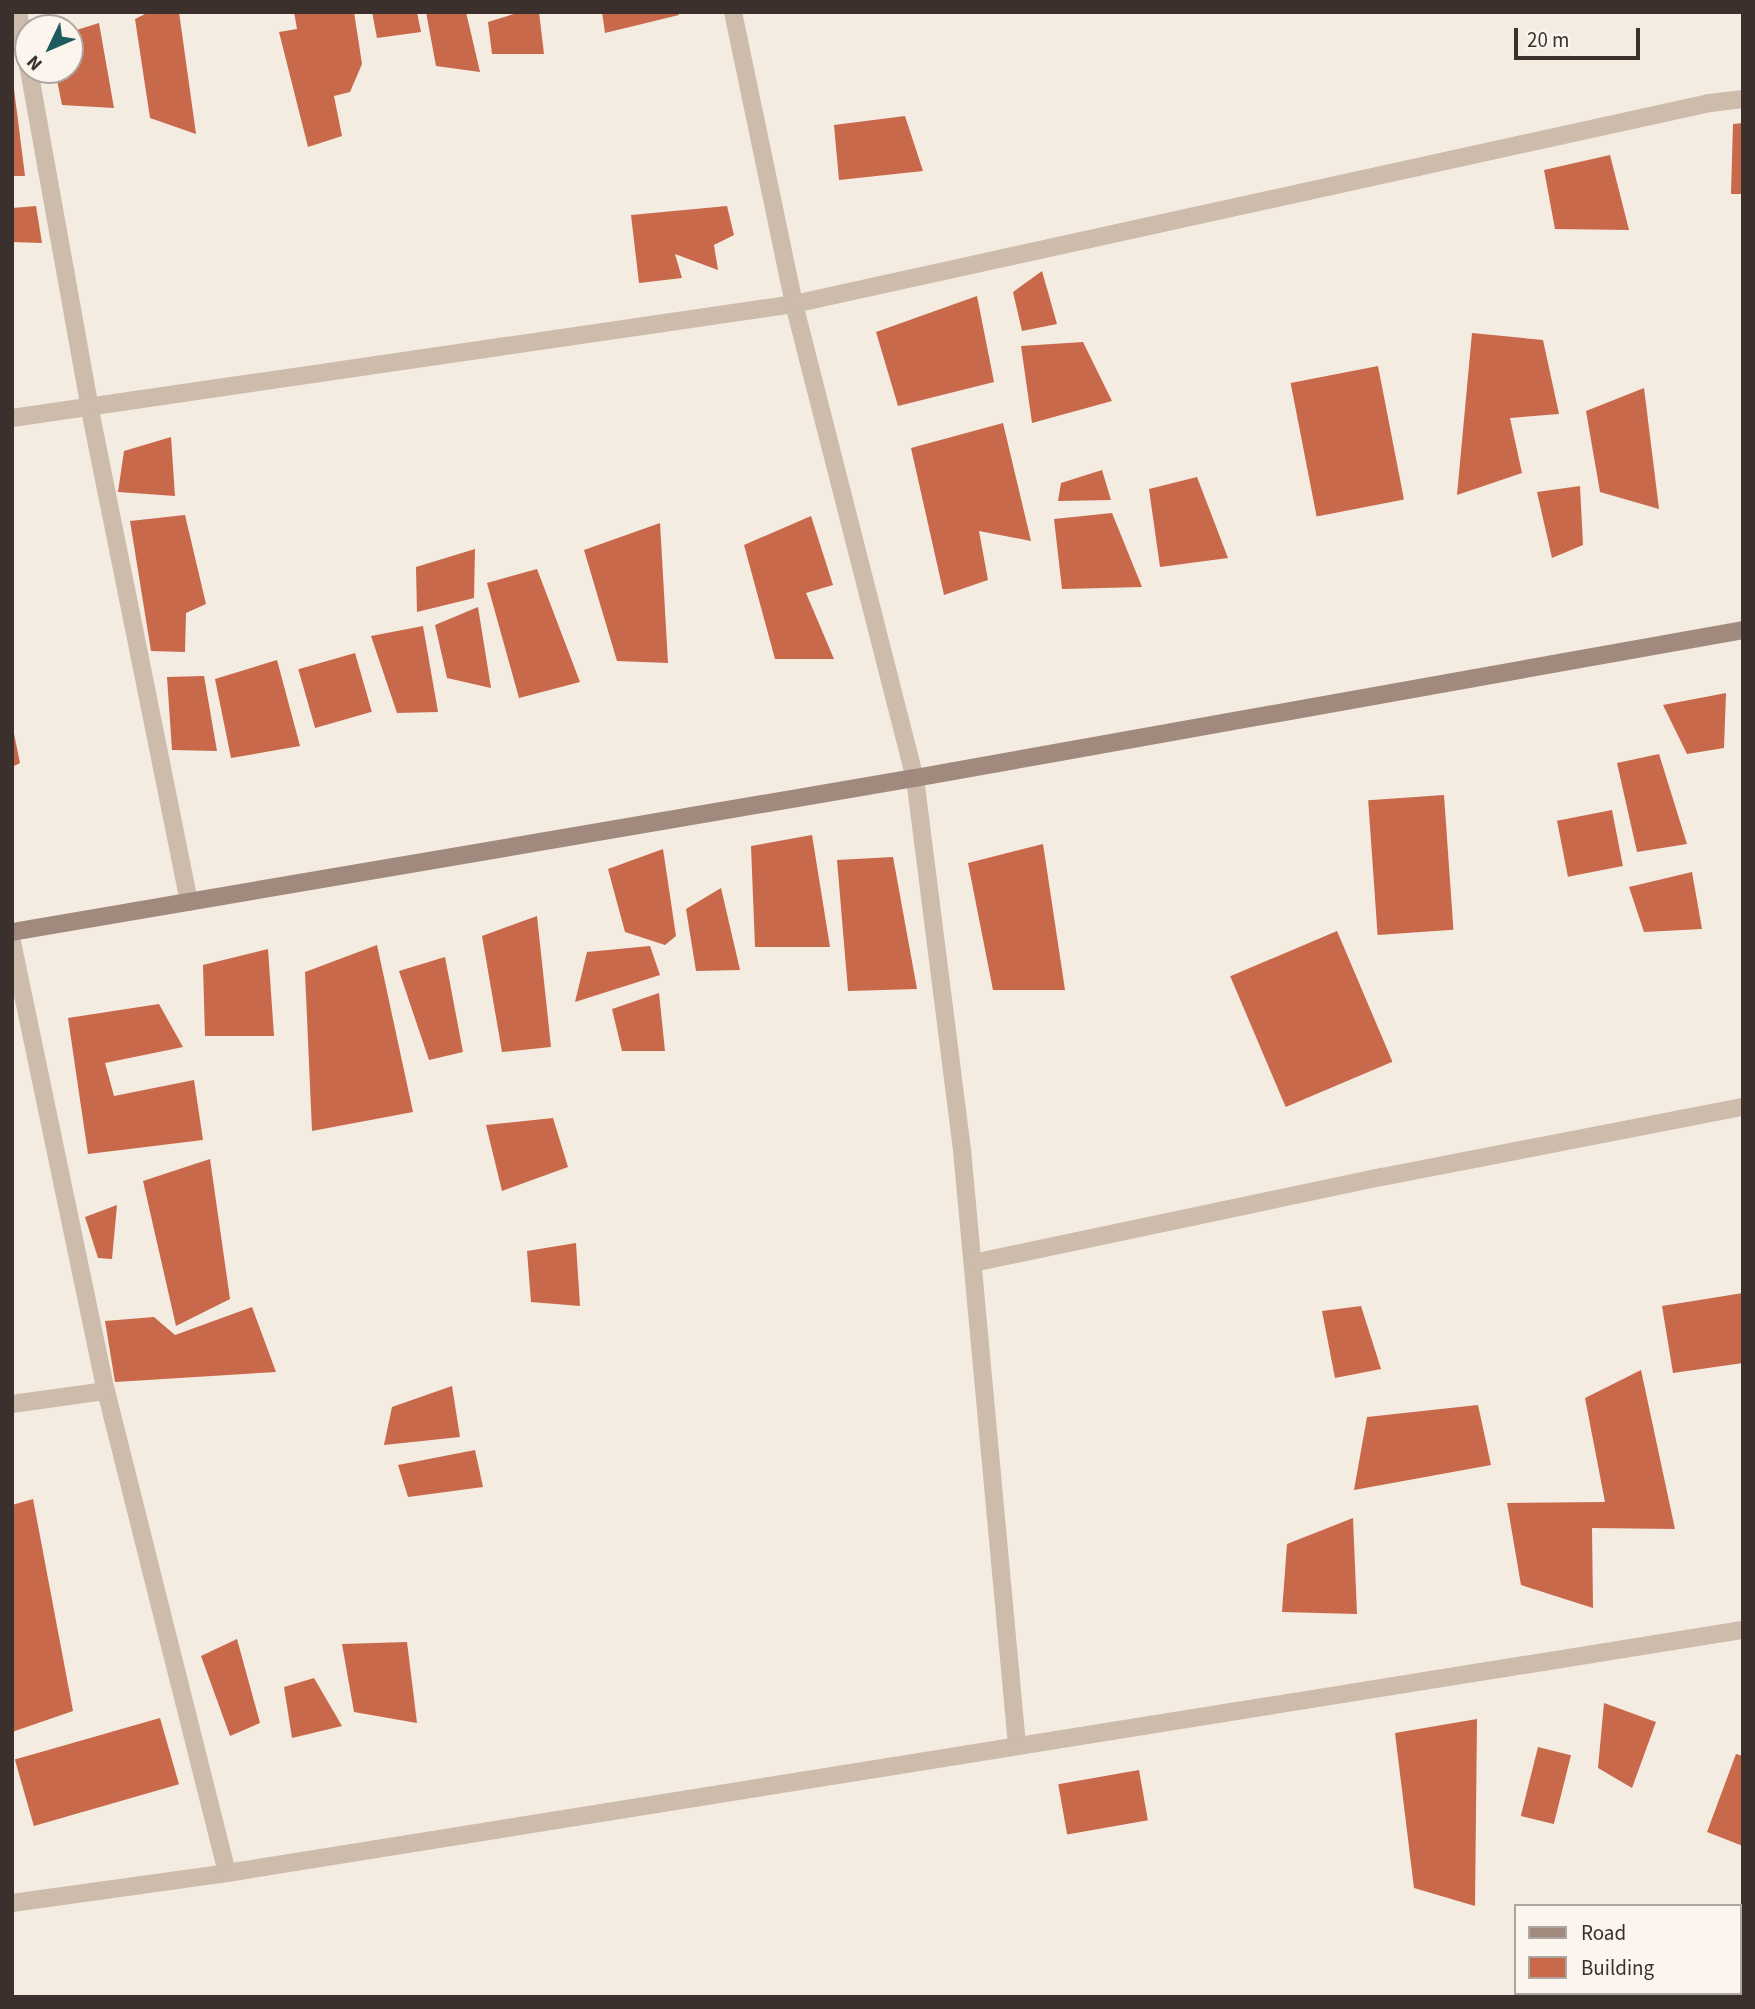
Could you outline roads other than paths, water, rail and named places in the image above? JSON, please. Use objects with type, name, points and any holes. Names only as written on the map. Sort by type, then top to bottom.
[{"type":"main road","points":[[12,932],[915,778],[1743,630]]},
{"type":"street","points":[[733,12],[794,304],[915,778],[962,1150],[1017,1745]]},
{"type":"street","points":[[31,84],[89,405],[189,902]]},
{"type":"street","points":[[12,418],[794,304],[1710,103],[1743,99]]},
{"type":"street","points":[[12,942],[106,1391],[227,1873]]},
{"type":"street","points":[[972,1263],[1382,1177],[1743,1107]]},
{"type":"street","points":[[12,1404],[106,1391]]},
{"type":"street","points":[[12,1903],[227,1873],[1743,1630]]}]
